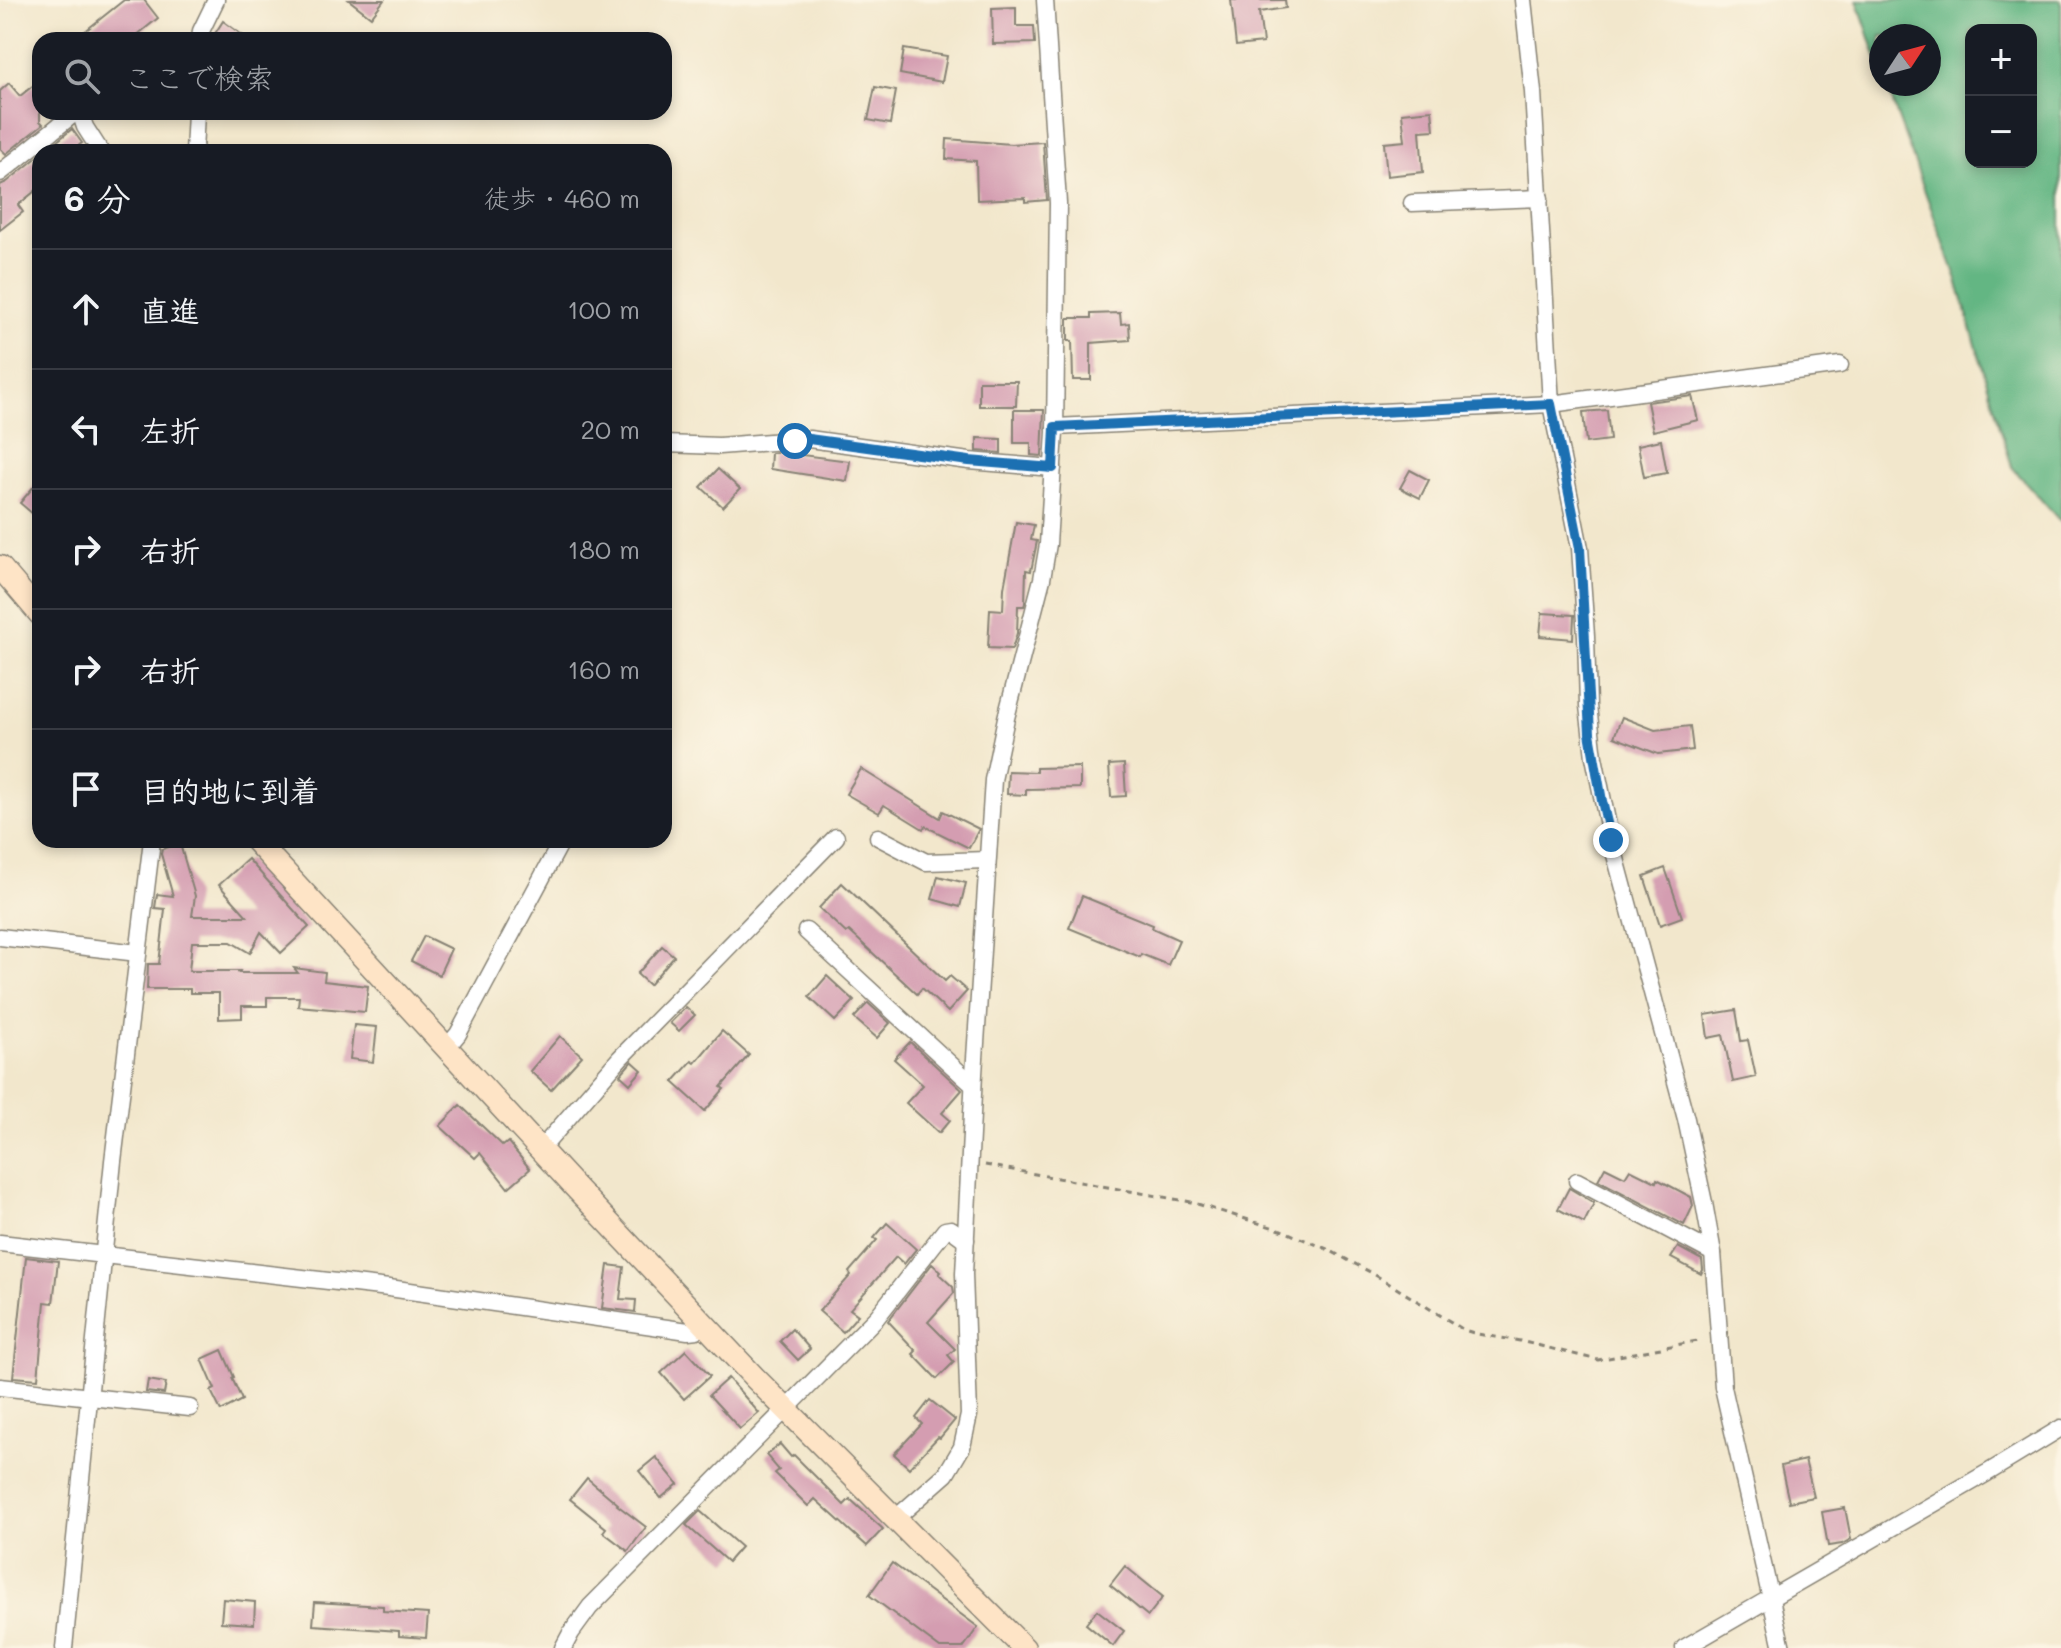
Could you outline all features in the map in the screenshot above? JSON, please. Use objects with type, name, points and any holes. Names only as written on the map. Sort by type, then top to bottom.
[{"type":"street","points":[[201,32],[216,0]]},
{"type":"street","points":[[896,1518],[946,1474],[962,1447],[969,1415],[964,1302],[966,1240],[993,780],[1042,579],[1048,544],[1053,468],[1058,203],[1045,0]]},
{"type":"street","points":[[1523,0],[1533,92],[1551,404],[1580,548],[1589,719],[1602,801],[1686,1119],[1713,1253],[1723,1387],[1782,1648]]},
{"type":"street","points":[[37,144],[68,120]]},
{"type":"street","points":[[82,120],[96,144]]},
{"type":"street","points":[[194,144],[196,120]]},
{"type":"street","points":[[0,173],[32,148]]},
{"type":"street","points":[[1412,203],[1540,198]]},
{"type":"street","points":[[1055,427],[1551,404],[1840,365]]},
{"type":"street","points":[[672,444],[732,446],[809,439],[969,461],[1053,468]]},
{"type":"street","points":[[0,567],[32,605]]},
{"type":"street","points":[[541,1149],[620,1058],[836,837]]},
{"type":"street","points":[[878,837],[926,862],[987,860]]},
{"type":"street","points":[[64,1648],[104,1256],[151,848]]},
{"type":"street","points":[[262,848],[704,1324],[1024,1648]]},
{"type":"street","points":[[447,1047],[458,1034],[558,848]]},
{"type":"street","points":[[806,931],[973,1085]]},
{"type":"street","points":[[0,937],[138,953]]},
{"type":"street","points":[[1577,1181],[1713,1253]]},
{"type":"street","points":[[563,1648],[590,1607],[877,1317],[945,1230],[951,1229],[966,1240]]},
{"type":"street","points":[[0,1243],[389,1288],[688,1331],[697,1330],[704,1324]]},
{"type":"street","points":[[0,1387],[190,1408]]},
{"type":"street","points":[[1684,1648],[2061,1428]]},
{"type":"path","points":[[969,1162],[1191,1202],[1281,1230],[1327,1249],[1464,1330],[1477,1334],[1598,1360],[1719,1337]]},
{"type":"green space","points":[[1857,0],[2061,0],[2061,522],[2012,467],[1956,277],[1890,96],[1941,96],[1941,24],[1869,24],[1869,35]]},
{"type":"building","points":[[124,0],[144,0],[158,18],[141,32],[84,32]]},
{"type":"building","points":[[349,0],[384,0],[371,17]]},
{"type":"building","points":[[1231,0],[1285,0],[1286,8],[1259,12],[1263,43],[1236,46]]},
{"type":"building","points":[[1016,7],[1016,26],[1034,26],[1035,43],[993,44],[992,8]]},
{"type":"building","points":[[223,21],[238,32],[216,32]]},
{"type":"building","points":[[904,49],[947,56],[942,82],[900,74]]},
{"type":"building","points":[[9,83],[20,96],[32,86],[32,120],[40,120],[43,124],[6,154],[0,148],[0,91]]},
{"type":"building","points":[[875,87],[896,91],[890,124],[868,120]]},
{"type":"building","points":[[1432,110],[1434,130],[1420,131],[1423,172],[1387,176],[1384,143],[1405,141],[1402,113]]},
{"type":"building","points":[[72,129],[82,143],[81,144],[54,144]]},
{"type":"building","points":[[947,139],[1011,144],[1043,142],[1047,200],[977,200],[976,161],[946,159]]},
{"type":"building","points":[[32,162],[32,194],[18,205],[23,212],[0,230],[0,185]]},
{"type":"building","points":[[1120,313],[1121,324],[1129,323],[1130,340],[1091,343],[1091,380],[1073,380],[1068,318]]},
{"type":"building","points":[[979,381],[1017,381],[1016,406],[979,406]]},
{"type":"building","points":[[1692,396],[1698,420],[1653,431],[1647,402]]},
{"type":"building","points":[[1014,410],[1044,410],[1042,456],[1031,455],[1031,443],[1014,443]]},
{"type":"building","points":[[1607,410],[1610,440],[1586,443],[1583,412]]},
{"type":"building","points":[[977,438],[1001,439],[1001,453],[977,451]]},
{"type":"building","points":[[1661,440],[1667,473],[1644,477],[1638,445]]},
{"type":"building","points":[[771,453],[850,461],[847,481],[770,469]]},
{"type":"building","points":[[718,469],[740,489],[723,507],[701,487]]},
{"type":"building","points":[[1410,470],[1429,480],[1420,498],[1400,488]]},
{"type":"building","points":[[32,489],[32,513],[20,503]]},
{"type":"building","points":[[1016,522],[1034,525],[1031,540],[1037,541],[1031,571],[1026,570],[1025,603],[1018,606],[1017,633],[1012,649],[988,648],[990,609],[1003,610]]},
{"type":"building","points":[[1542,613],[1574,615],[1573,639],[1540,636]]},
{"type":"building","points":[[1622,717],[1655,730],[1690,726],[1693,750],[1658,754],[1614,737]]},
{"type":"building","points":[[1124,764],[1126,796],[1111,797],[1109,765]]},
{"type":"building","points":[[1080,767],[1080,788],[1026,789],[1026,795],[1007,794],[1008,771],[1036,772],[1036,768]]},
{"type":"building","points":[[861,769],[940,818],[943,811],[979,829],[969,848],[925,826],[923,829],[884,805],[879,813],[846,794]]},
{"type":"building","points":[[181,848],[195,896],[192,916],[247,916],[219,885],[248,859],[309,927],[281,953],[261,932],[250,953],[231,942],[192,942],[189,971],[298,973],[294,968],[325,972],[324,981],[368,986],[365,1012],[298,1006],[299,997],[267,997],[267,1006],[242,1006],[242,1018],[219,1019],[219,993],[147,989],[148,964],[159,964],[165,909],[155,908],[157,894],[173,896],[162,849]]},
{"type":"building","points":[[1665,868],[1682,917],[1660,925],[1644,876]]},
{"type":"building","points":[[938,876],[966,883],[960,907],[932,899]]},
{"type":"building","points":[[842,883],[945,981],[950,976],[967,991],[948,1012],[922,988],[917,994],[849,931],[846,933],[819,908]]},
{"type":"building","points":[[1082,896],[1153,925],[1152,928],[1179,940],[1168,965],[1069,928]]},
{"type":"building","points":[[424,936],[451,949],[439,975],[411,961]]},
{"type":"building","points":[[662,946],[674,956],[649,985],[637,974]]},
{"type":"building","points":[[827,976],[854,1001],[835,1021],[809,997]]},
{"type":"building","points":[[868,1003],[890,1023],[877,1038],[854,1018]]},
{"type":"building","points":[[686,1007],[695,1015],[679,1031],[670,1023]]},
{"type":"building","points":[[1736,1010],[1741,1041],[1748,1040],[1756,1077],[1733,1082],[1723,1035],[1708,1038],[1705,1015]]},
{"type":"building","points":[[354,1025],[377,1027],[373,1062],[350,1059]]},
{"type":"building","points":[[722,1031],[749,1055],[705,1111],[673,1082],[692,1061],[695,1063]]},
{"type":"building","points":[[560,1036],[582,1056],[551,1090],[530,1071]]},
{"type":"building","points":[[910,1042],[962,1090],[942,1113],[950,1120],[939,1133],[906,1103],[923,1085],[894,1059]]},
{"type":"building","points":[[632,1061],[642,1070],[630,1084],[620,1075]]},
{"type":"building","points":[[460,1105],[503,1146],[508,1142],[530,1169],[508,1188],[480,1153],[475,1158],[440,1126]]},
{"type":"building","points":[[1605,1167],[1625,1177],[1630,1169],[1691,1197],[1693,1206],[1684,1225],[1598,1180]]},
{"type":"building","points":[[1569,1188],[1594,1203],[1584,1223],[1558,1209]]},
{"type":"building","points":[[887,1223],[916,1249],[904,1264],[896,1257],[850,1309],[858,1315],[843,1332],[819,1311],[851,1275],[849,1272],[877,1240],[874,1238]]},
{"type":"building","points":[[1678,1247],[1702,1260],[1701,1274],[1671,1258]]},
{"type":"building","points":[[26,1257],[58,1261],[53,1303],[45,1302],[38,1379],[13,1377]]},
{"type":"building","points":[[932,1264],[953,1287],[954,1293],[928,1322],[955,1349],[948,1355],[954,1362],[937,1379],[888,1321]]},
{"type":"building","points":[[608,1265],[624,1267],[620,1299],[636,1300],[635,1312],[602,1308]]},
{"type":"building","points":[[792,1329],[810,1349],[798,1360],[780,1341]]},
{"type":"building","points":[[222,1350],[242,1400],[221,1411],[211,1391],[215,1389],[202,1359]]},
{"type":"building","points":[[686,1350],[710,1376],[684,1399],[661,1373]]},
{"type":"building","points":[[728,1378],[759,1413],[740,1429],[709,1395]]},
{"type":"building","points":[[148,1380],[166,1383],[164,1394],[146,1392]]},
{"type":"building","points":[[930,1400],[955,1420],[909,1468],[894,1454],[922,1424],[916,1418]]},
{"type":"building","points":[[780,1444],[844,1505],[850,1499],[883,1529],[867,1546],[815,1499],[808,1506],[775,1473],[779,1470],[766,1455]]},
{"type":"building","points":[[656,1457],[678,1484],[661,1498],[639,1471]]},
{"type":"building","points":[[1805,1460],[1814,1497],[1789,1502],[1781,1466]]},
{"type":"building","points":[[587,1478],[646,1527],[628,1551],[603,1532],[606,1528],[570,1499]]},
{"type":"building","points":[[1845,1508],[1851,1539],[1828,1546],[1822,1512]]},
{"type":"building","points":[[700,1511],[741,1547],[728,1562],[686,1525]]},
{"type":"building","points":[[892,1563],[978,1627],[963,1648],[940,1648],[869,1595]]},
{"type":"building","points":[[1125,1566],[1163,1597],[1148,1616],[1110,1585]]},
{"type":"building","points":[[223,1599],[255,1602],[254,1624],[221,1622]]},
{"type":"building","points":[[315,1602],[383,1606],[383,1611],[428,1614],[426,1638],[399,1636],[399,1631],[313,1625]]},
{"type":"building","points":[[1097,1610],[1124,1631],[1113,1646],[1086,1624]]},
{"type":"route","points":[[795,441],[809,439],[969,461],[1053,468],[1055,427],[1551,404],[1580,548],[1590,733],[1611,840]]}]
